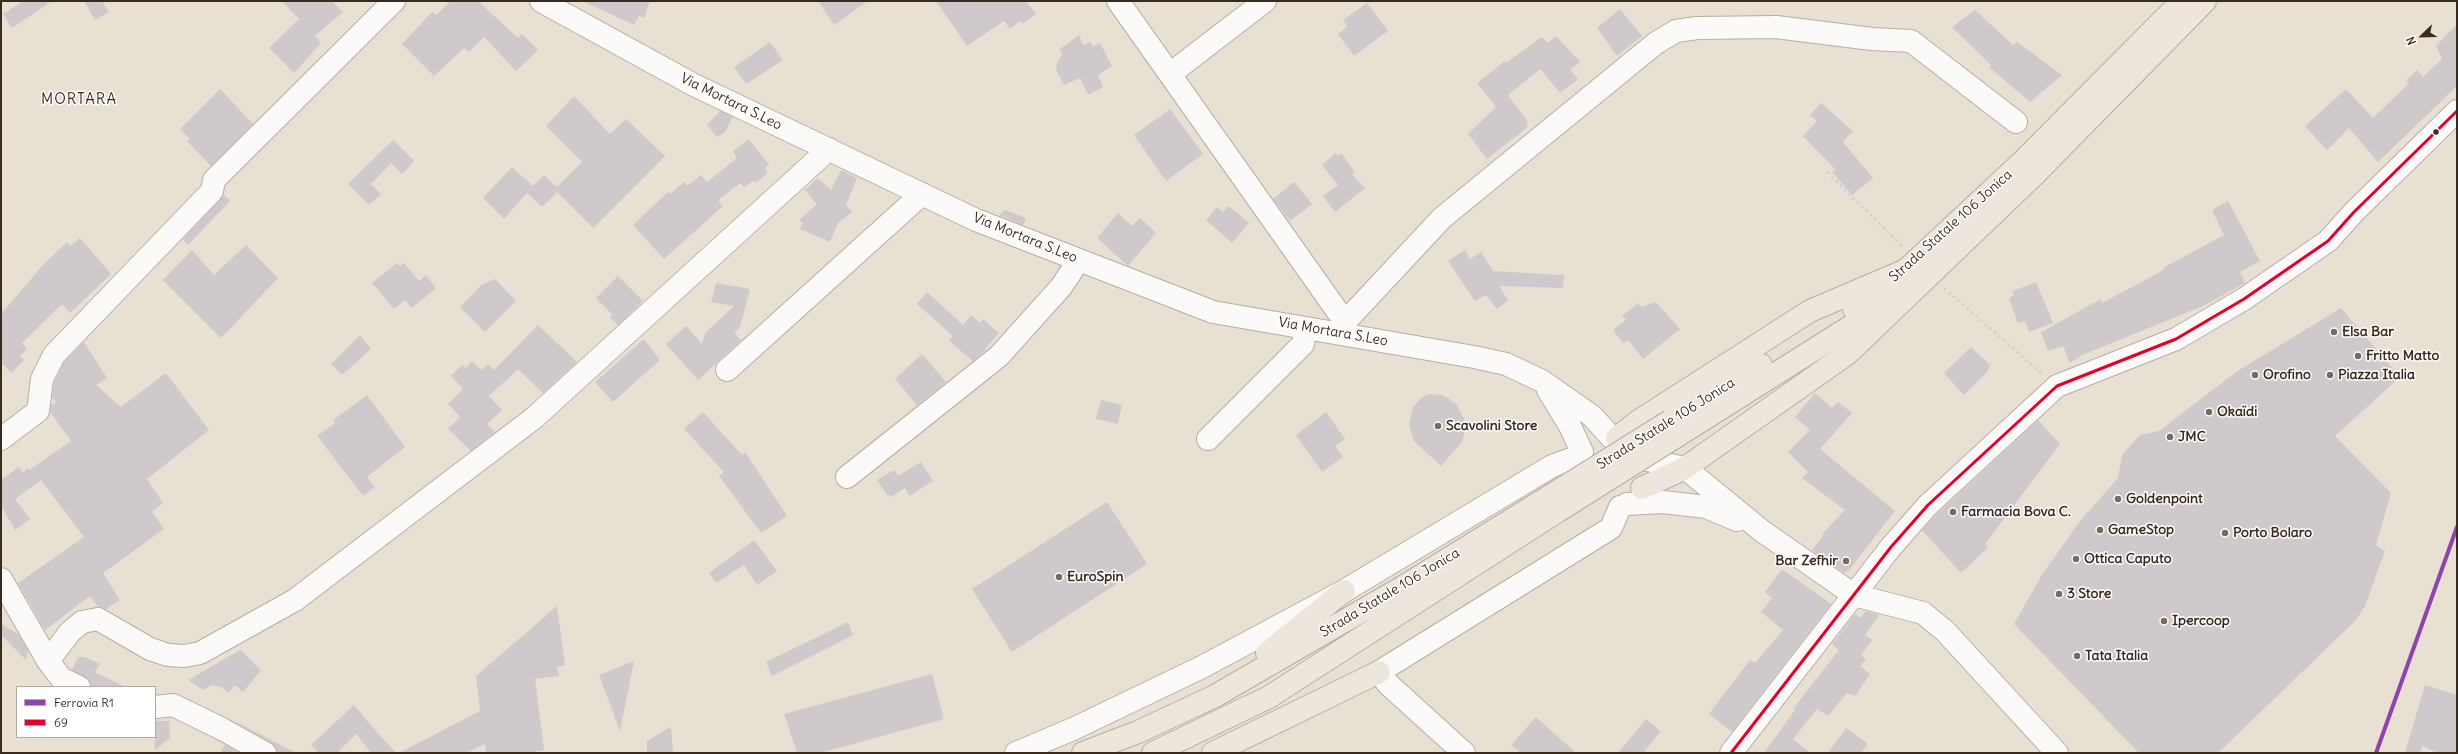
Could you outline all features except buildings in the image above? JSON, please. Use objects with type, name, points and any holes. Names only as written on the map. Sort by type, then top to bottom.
[{"type":"main road","name":"Strada Statale 106 Jonica","points":[[1910,268],[2022,161],[2182,1]]},
{"type":"main road","name":"Strada Statale 106 Jonica","points":[[1153,753],[1268,697],[1554,504],[1673,428],[1910,268],[2034,175],[2205,1]]},
{"type":"main road","points":[[1614,438],[1810,310],[1910,268]]},
{"type":"main road","points":[[1642,488],[1684,468],[1847,354],[1910,268]]},
{"type":"main road","name":"Strada Statale 106 Jonica","points":[[1083,753],[1138,732],[1215,696],[1396,591],[1554,504]]},
{"type":"main road","points":[[1215,696],[1344,591]]},
{"type":"main road","points":[[1213,753],[1367,676],[1379,672]]},
{"type":"street","points":[[1,439],[38,411],[42,379],[54,355],[212,191],[214,180],[394,1]]},
{"type":"street","name":"Via Mortara S.Leo","points":[[541,1],[694,85],[976,220],[1213,312],[1306,328],[1343,328],[1506,364],[1542,381],[1592,416],[1614,438]]},
{"type":"street","points":[[1118,1],[1170,74],[1343,328],[1442,218],[1656,43],[1676,31],[1697,28],[1776,26],[1872,39],[1911,41],[2016,122]]},
{"type":"street","points":[[1170,74],[1265,1]]},
{"type":"street","points":[[1731,753],[1890,547],[1928,506],[2057,386],[2176,339],[2244,299],[2328,241],[2354,212],[2457,111]]},
{"type":"street","points":[[48,661],[70,632],[82,622],[98,619],[150,649],[168,655],[184,656],[200,653],[295,600],[534,418],[829,149]]},
{"type":"street","points":[[727,370],[922,194]]},
{"type":"street","points":[[847,477],[999,356],[1061,287],[1079,260]]},
{"type":"street","points":[[1208,439],[1303,344],[1306,328]]},
{"type":"street","points":[[1542,381],[1570,426],[1581,454],[1576,468],[1576,480],[1583,495],[1596,505],[1609,508],[1624,505],[1663,502],[1706,506],[1762,531]]},
{"type":"street","points":[[1016,753],[1073,729],[1202,667],[1344,591],[1552,466],[1581,454],[1595,441],[1614,438],[1635,448],[1643,460],[1645,479],[1642,488],[1636,497],[1624,505],[1610,528],[1379,672],[1388,684],[1464,753]]},
{"type":"street","points":[[1643,460],[1684,468],[1762,531],[1854,595],[1923,613],[1945,631],[2057,753]]},
{"type":"street","points":[[1,579],[48,661],[61,678],[77,686]]},
{"type":"street","points":[[156,707],[173,705],[222,729],[265,753]]},
{"type":"path","points":[[1827,172],[1910,268]]},
{"type":"path","points":[[1941,285],[2057,386]]},
{"type":"rail line","name":"R1","points":[[2376,753],[2457,527]]},
{"type":"transit line","name":"69","points":[[1731,753],[1891,547],[1928,505],[2057,386],[2176,339],[2244,299],[2328,241],[2354,212],[2457,111]]},
{"type":"place","name":"Elsa Bar","points":[[2334,332]]},
{"type":"place","name":"Fritto Matto","points":[[2358,356]]},
{"type":"place","name":"Orofino","points":[[2255,375]]},
{"type":"place","name":"Piazza Italia","points":[[2330,375]]},
{"type":"place","name":"Okaïdi","points":[[2209,412]]},
{"type":"place","name":"Scavolini Store","points":[[1438,426]]},
{"type":"place","name":"JMC","points":[[2170,437]]},
{"type":"place","name":"Goldenpoint","points":[[2118,499]]},
{"type":"place","name":"Farmacia Bova C.","points":[[1953,512]]},
{"type":"place","name":"GameStop","points":[[2100,530]]},
{"type":"place","name":"Porto Bolaro","points":[[2225,533]]},
{"type":"place","name":"Ottica Caputo","points":[[2076,559]]},
{"type":"place","name":"Bar Zefhir","points":[[1846,561]]},
{"type":"place","name":"EuroSpin","points":[[1059,577]]},
{"type":"place","name":"3 Store","points":[[2059,594]]},
{"type":"place","name":"Ipercoop","points":[[2164,621]]},
{"type":"place","name":"Tata Italia","points":[[2077,656]]},
{"type":"district","name":"MORTARA","points":[[79,100]]}]
